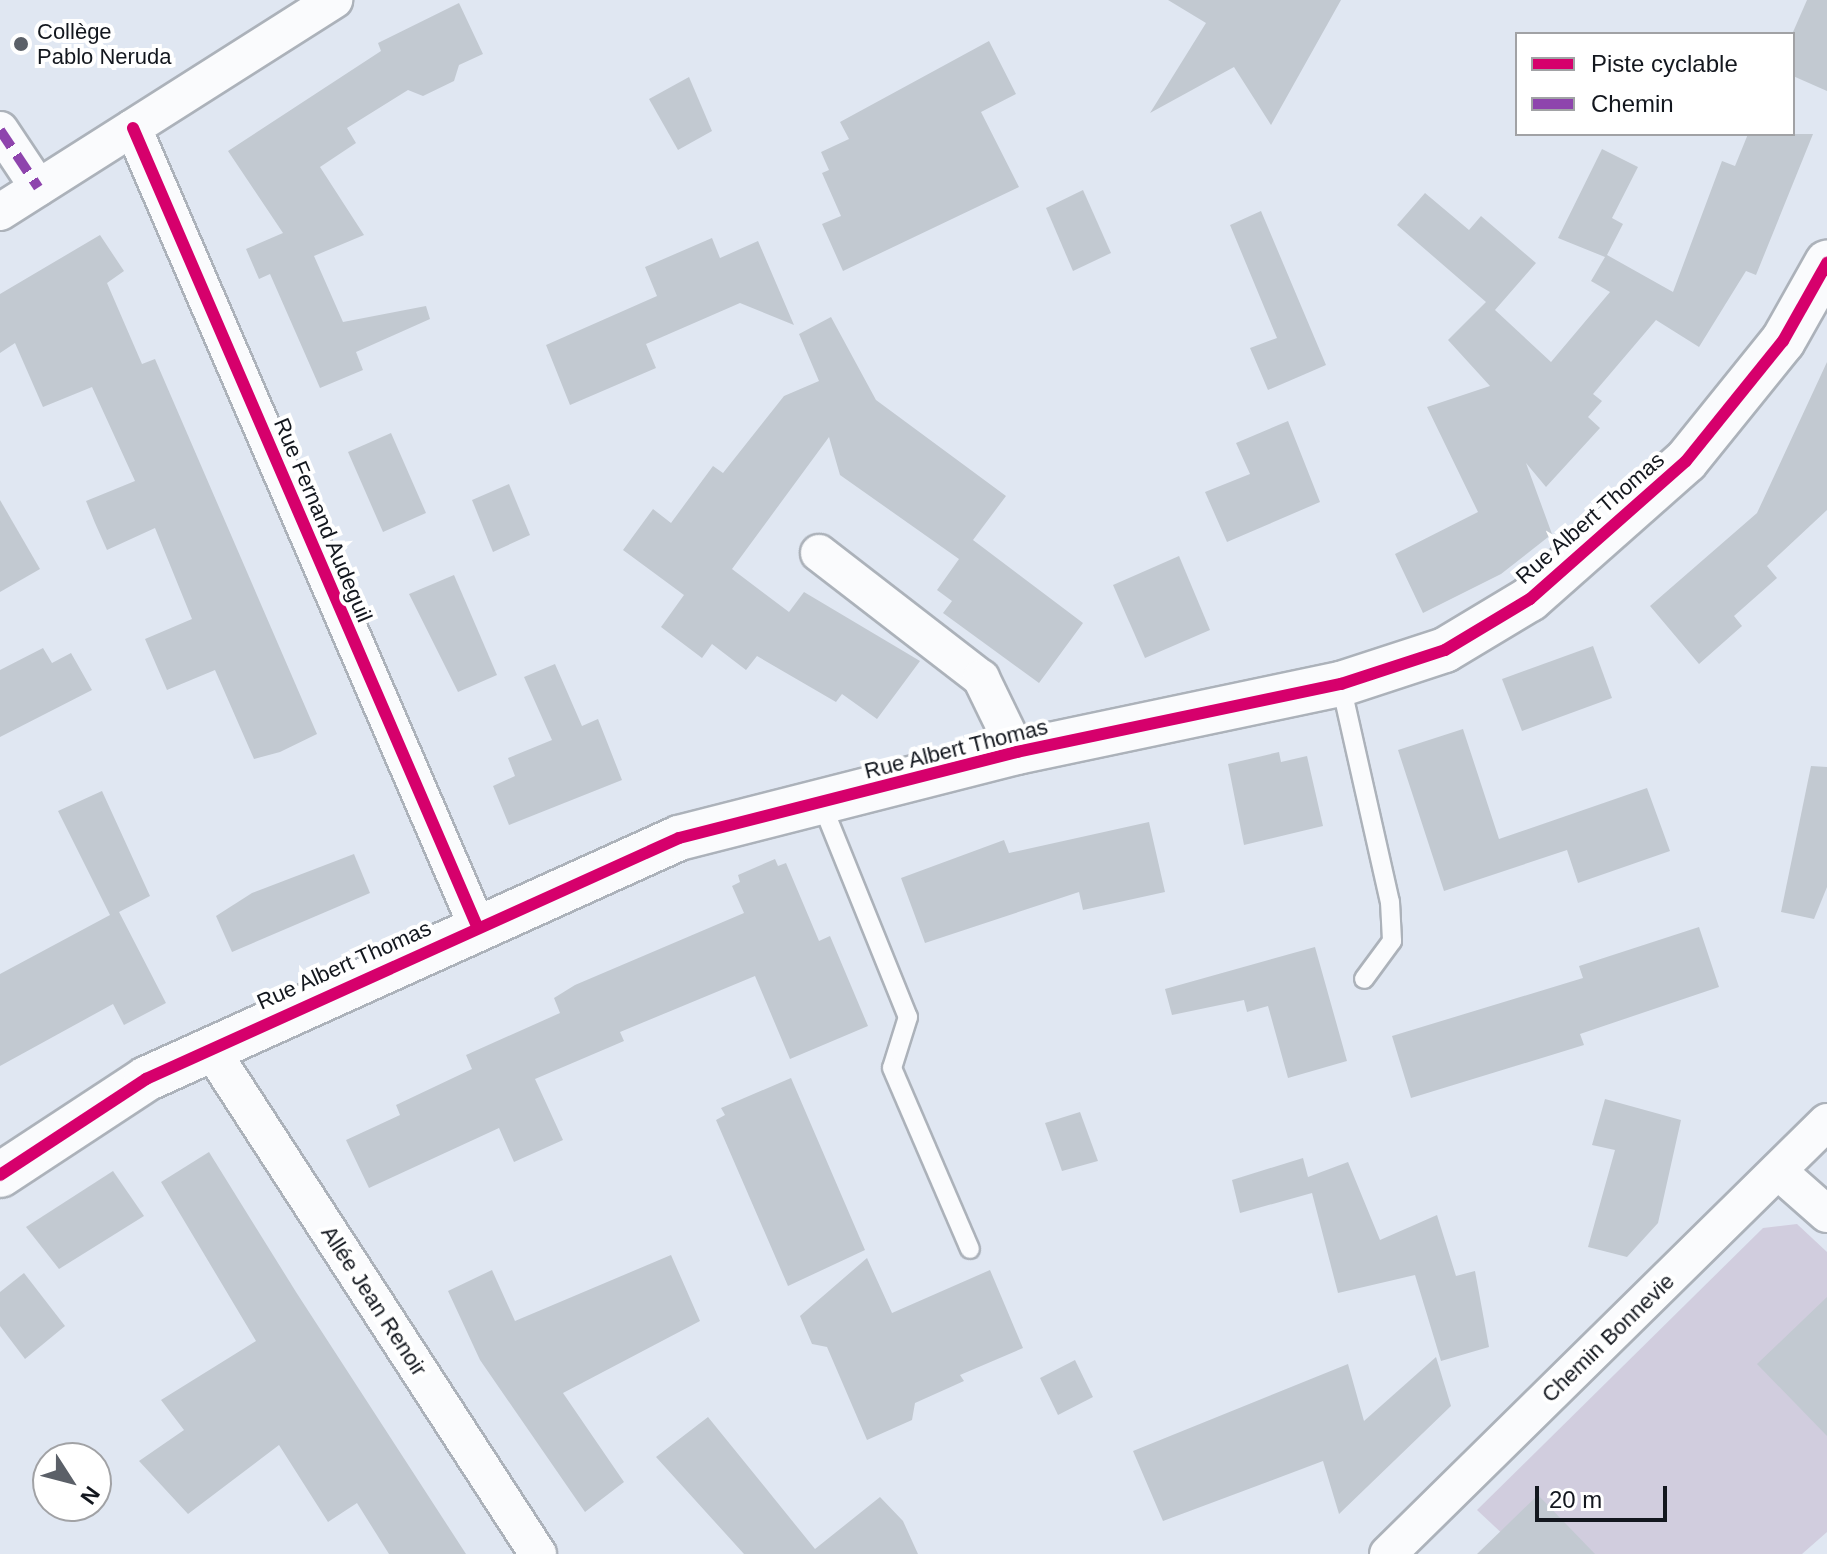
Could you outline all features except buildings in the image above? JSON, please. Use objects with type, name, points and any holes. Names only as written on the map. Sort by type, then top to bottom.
[{"type":"street","points":[[0,212],[334,0]]},
{"type":"street","name":"Rue Fernand Audeguil","points":[[133,128],[477,926]]},
{"type":"street","points":[[0,130],[38,187]]},
{"type":"street","name":"Rue Albert Thomas","points":[[0,1175],[146,1079],[477,926],[679,838],[1017,752],[1341,684],[1445,650],[1530,599],[1686,461],[1783,341],[1827,263]]},
{"type":"street","points":[[819,553],[981,678],[1017,752]]},
{"type":"street","name":"Allée Jean Renoir","points":[[210,1048],[538,1554]]},
{"type":"street","name":"Chemin Bonnevie","points":[[1388,1554],[1827,1122]]},
{"type":"street","points":[[1778,1171],[1827,1214]]},
{"type":"lane","points":[[1341,684],[1390,902],[1392,941],[1364,979]]},
{"type":"lane","points":[[821,802],[908,1017],[892,1068],[970,1249]]},
{"type":"shaded area","points":[[1797,1224],[1827,1252],[1827,1532],[1802,1554],[1524,1554],[1477,1510],[1763,1228]]},
{"type":"marked path","points":[[0,130],[38,187]]},
{"type":"cycle path","points":[[133,128],[477,926]]},
{"type":"cycle path","points":[[0,1175],[146,1079],[679,838],[1017,752],[1341,684],[1445,650],[1530,599],[1686,461],[1783,341],[1827,263]]},
{"type":"place","name":"Collège Pablo Neruda","points":[[21,44]]}]
